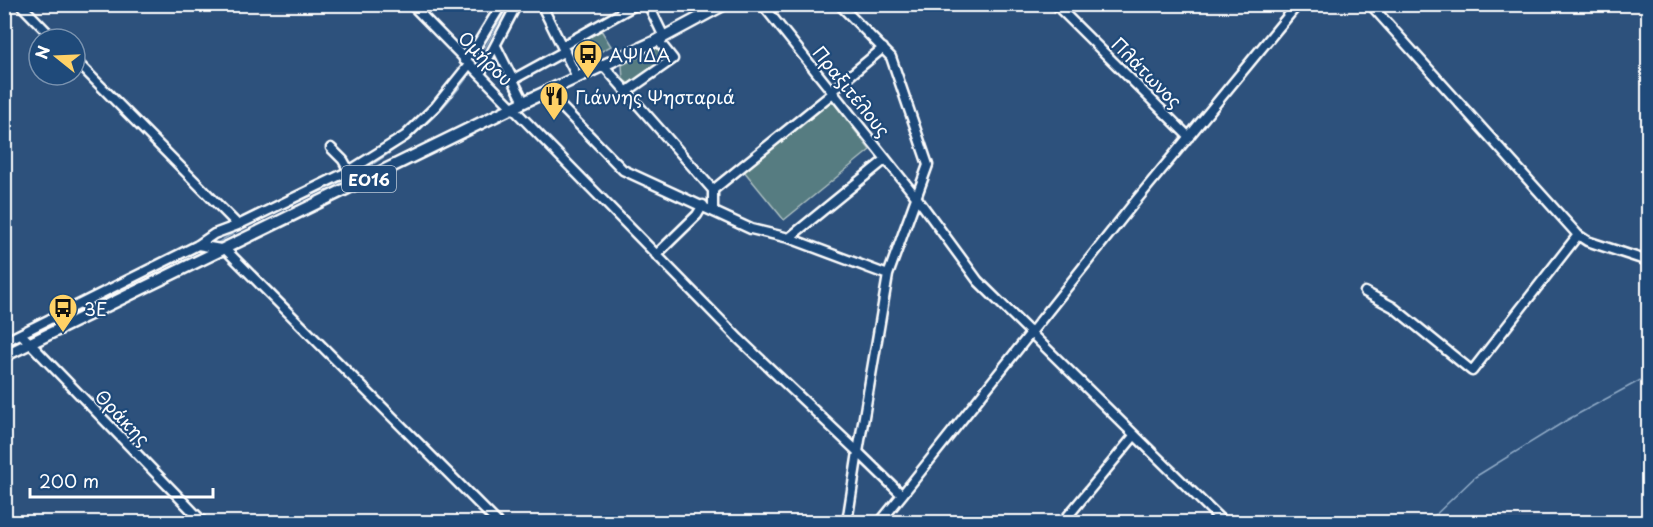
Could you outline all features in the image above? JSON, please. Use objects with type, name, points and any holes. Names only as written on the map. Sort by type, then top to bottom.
[{"type":"main road","name":"ΕΟ16","points":[[4,356],[226,250],[250,236],[524,102],[661,38],[725,4]]},
{"type":"street","points":[[20,4],[42,27]]},
{"type":"street","name":"Ομήρου","points":[[411,4],[466,63],[480,74],[656,255],[794,393],[902,495]]},
{"type":"street","points":[[4,342],[198,245],[214,234],[238,225],[349,171],[405,136],[436,106],[466,63],[502,4]]},
{"type":"street","points":[[480,74],[517,4]]},
{"type":"street","points":[[542,4],[577,77]]},
{"type":"street","points":[[512,80],[638,4]]},
{"type":"street","points":[[626,92],[673,59],[661,38],[648,4]]},
{"type":"street","name":"Πραξιτέλους","points":[[762,4],[886,159],[966,267],[1030,334],[1223,522]]},
{"type":"street","points":[[839,4],[883,48],[895,67],[928,165],[888,275],[847,522]]},
{"type":"street","name":"Πλάτωνος","points":[[1055,4],[1189,137]]},
{"type":"street","points":[[880,522],[1298,4]]},
{"type":"street","points":[[1370,4],[1578,235],[1587,241],[1648,261]]},
{"type":"street","points":[[496,46],[524,102]]},
{"type":"street","points":[[713,190],[833,93],[834,89],[883,48]]},
{"type":"street","points":[[603,65],[713,190],[713,209]]},
{"type":"street","points":[[87,72],[238,225]]},
{"type":"street","points":[[547,92],[623,170],[713,209],[751,229],[789,238],[888,275]]},
{"type":"street","points":[[331,147],[357,185]]},
{"type":"street","points":[[789,238],[886,159]]},
{"type":"street","points":[[656,255],[697,215],[703,205]]},
{"type":"street","points":[[1365,292],[1394,307],[1472,371],[1578,235]]},
{"type":"street","points":[[198,245],[226,250],[496,522]]},
{"type":"street","name":"Θράκης","points":[[21,334],[203,522]]},
{"type":"street","points":[[1063,522],[1134,436]]},
{"type":"green space","points":[[601,30],[611,46],[575,66],[564,48]]},
{"type":"green space","points":[[657,48],[663,48],[667,54],[633,86],[623,80],[622,65]]},
{"type":"green space","points":[[830,98],[870,150],[784,220],[744,171]]},
{"type":"waterway","points":[[476,64],[509,4]]},
{"type":"waterway","points":[[357,174],[406,141],[434,117],[472,71]]},
{"type":"waterway","points":[[214,245],[244,227],[350,178]]},
{"type":"waterway","points":[[29,337],[205,250]]},
{"type":"waterway","points":[[4,349],[22,340]]},
{"type":"waterway","points":[[1428,522],[1475,477],[1567,420],[1648,376]]},
{"type":"place","name":"ΑΨΙΔΑ","points":[[588,80]]},
{"type":"place","name":"Γιάννης Ψησταριά","points":[[554,122]]},
{"type":"place","name":"3Ε","points":[[63,334]]}]
